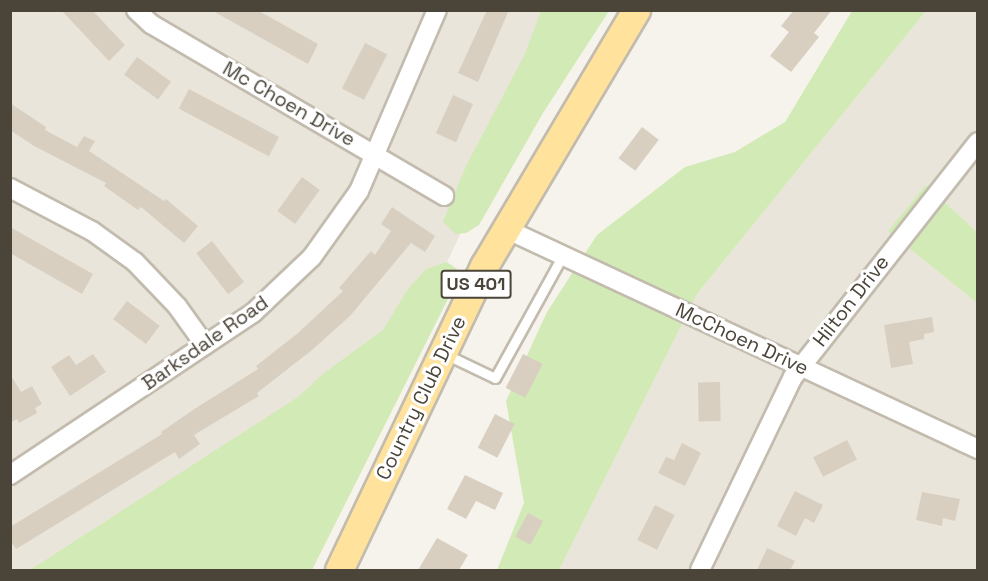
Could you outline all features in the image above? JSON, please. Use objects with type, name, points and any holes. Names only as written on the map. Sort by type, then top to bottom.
[{"type":"main road","name":"Country Club Drive","points":[[339,570],[484,266],[636,10]]},
{"type":"street","name":"Mc Choen Drive","points":[[136,10],[151,24],[444,196]]},
{"type":"street","name":"Barksdale Road","points":[[10,475],[253,313],[312,257],[359,191],[437,10]]},
{"type":"street","name":"Hilton Drive","points":[[700,570],[793,377],[978,142]]},
{"type":"street","points":[[10,188],[92,231],[135,262],[177,306],[205,345]]},
{"type":"street","name":"McChoen Drive","points":[[506,229],[978,449]]},
{"type":"lane","points":[[443,353],[495,378],[563,255]]},
{"type":"shaded area","points":[[10,11],[565,11],[447,262],[388,351],[72,570],[11,570]]},
{"type":"shaded area","points":[[926,11],[977,11],[977,232],[926,185],[889,231],[977,303],[977,570],[559,570],[697,294]]},
{"type":"green space","points":[[541,11],[609,11],[543,113],[479,225],[466,233],[456,234],[443,222],[466,166],[524,56]]},
{"type":"green space","points":[[852,11],[926,11],[697,294],[559,570],[497,570],[524,503],[506,401],[547,312],[597,235],[685,167],[735,152],[785,122]]},
{"type":"green space","points":[[926,185],[977,232],[977,303],[888,231]]},
{"type":"green space","points":[[447,262],[457,269],[456,283],[312,570],[30,570],[298,397],[324,373],[383,330],[408,289],[426,269]]},
{"type":"building","points":[[61,10],[92,10],[125,45],[109,61]]},
{"type":"building","points":[[211,10],[257,10],[318,44],[308,64]]},
{"type":"building","points":[[487,10],[509,10],[478,82],[458,73]]},
{"type":"building","points":[[794,10],[832,10],[814,33],[819,37],[791,72],[770,56],[789,32],[781,26]]},
{"type":"building","points":[[365,43],[387,54],[364,100],[342,88]]},
{"type":"building","points":[[137,57],[171,82],[158,99],[124,75]]},
{"type":"building","points":[[189,89],[279,137],[269,156],[179,108]]},
{"type":"building","points":[[453,95],[473,104],[456,142],[436,133]]},
{"type":"building","points":[[10,103],[46,127],[45,130],[77,147],[84,136],[95,141],[89,151],[164,201],[166,199],[198,226],[184,243],[141,207],[138,210],[104,186],[106,183],[34,146],[10,130]]},
{"type":"building","points":[[642,127],[659,140],[635,171],[619,158]]},
{"type":"building","points":[[302,177],[320,190],[295,224],[277,211]]},
{"type":"building","points":[[392,207],[435,236],[425,252],[411,243],[350,316],[312,350],[257,393],[259,396],[194,435],[200,444],[179,459],[175,452],[16,549],[10,540],[10,527],[162,434],[161,432],[196,408],[258,369],[256,366],[298,333],[343,291],[339,288],[371,251],[375,255],[391,231],[381,224]]},
{"type":"building","points":[[10,227],[93,274],[82,294],[10,253]]},
{"type":"building","points":[[212,241],[244,282],[228,294],[196,253]]},
{"type":"building","points":[[127,301],[160,326],[146,344],[113,319]]},
{"type":"building","points":[[932,317],[934,332],[924,334],[924,339],[909,342],[913,364],[891,368],[884,325]]},
{"type":"building","points":[[93,354],[106,372],[70,396],[51,367],[69,355],[76,365]]},
{"type":"building","points":[[523,354],[543,364],[525,398],[506,388]]},
{"type":"building","points":[[10,374],[21,392],[32,386],[42,404],[35,408],[37,413],[19,423],[17,419],[10,423]]},
{"type":"building","points":[[698,382],[720,382],[721,421],[699,421]]},
{"type":"building","points":[[495,414],[515,424],[497,458],[478,448]]},
{"type":"building","points":[[847,440],[857,460],[823,477],[813,457]]},
{"type":"building","points":[[682,443],[701,453],[685,486],[658,473],[666,457],[674,460]]},
{"type":"building","points":[[465,475],[503,493],[495,510],[476,501],[466,519],[447,509]]},
{"type":"building","points":[[795,491],[823,505],[814,523],[805,518],[796,536],[777,526]]},
{"type":"building","points":[[922,492],[960,499],[955,521],[943,518],[942,526],[916,520]]},
{"type":"building","points":[[655,505],[675,515],[657,550],[637,540]]},
{"type":"building","points":[[528,513],[543,521],[530,545],[515,537]]},
{"type":"building","points":[[437,538],[468,555],[459,570],[418,570]]},
{"type":"building","points":[[767,548],[795,561],[790,570],[757,570]]}]
